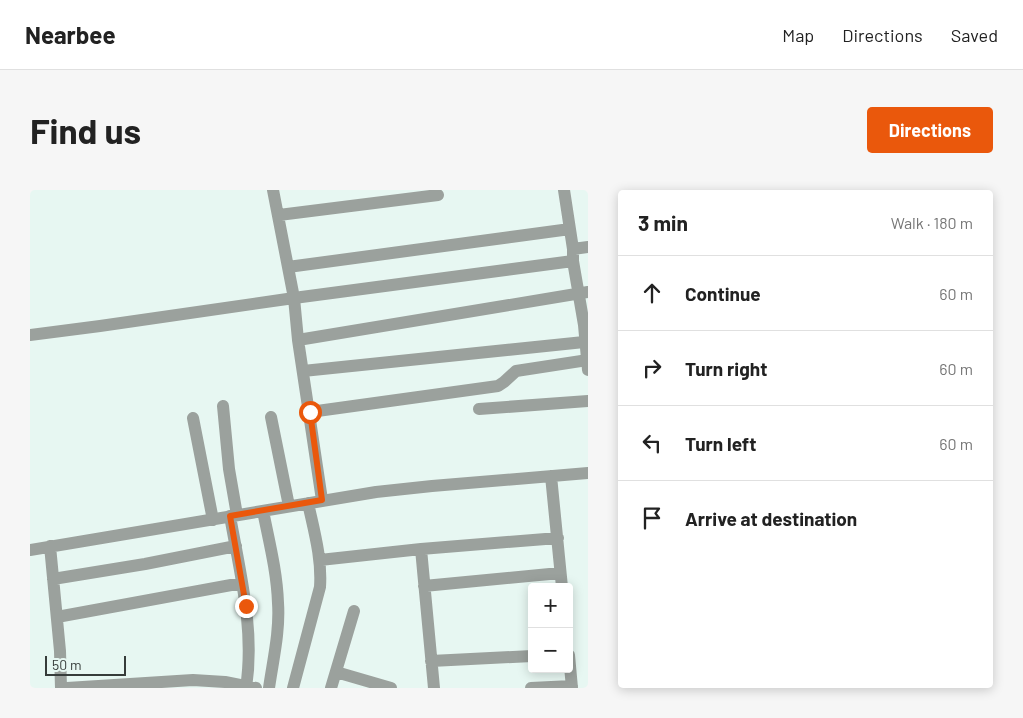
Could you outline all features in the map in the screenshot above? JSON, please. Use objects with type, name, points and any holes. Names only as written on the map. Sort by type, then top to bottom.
[{"type":"street","points":[[273,190],[294,298],[298,340],[322,500]]},
{"type":"street","points":[[310,412],[498,386],[516,371],[588,363],[584,342],[586,325],[584,293],[573,255],[564,190]]},
{"type":"street","points":[[278,214],[438,195]]},
{"type":"street","points":[[288,266],[570,229]]},
{"type":"street","points":[[30,335],[294,298],[573,255],[588,247]]},
{"type":"street","points":[[298,340],[584,293]]},
{"type":"street","points":[[303,372],[584,342]]},
{"type":"street","points":[[479,409],[588,401]]},
{"type":"street","points":[[67,688],[172,685],[193,680],[225,682],[249,687],[249,637],[236,546],[223,406]]},
{"type":"street","points":[[271,417],[289,506]]},
{"type":"street","points":[[193,418],[213,520]]},
{"type":"street","points":[[30,550],[376,492],[588,473]]},
{"type":"street","points":[[552,476],[561,583]]},
{"type":"street","points":[[293,688],[320,587],[320,560],[308,503]]},
{"type":"street","points":[[263,511],[278,604],[278,627],[269,688]]},
{"type":"street","points":[[320,560],[420,549],[558,538]]},
{"type":"street","points":[[50,546],[62,688]]},
{"type":"street","points":[[53,579],[145,564],[236,546]]},
{"type":"street","points":[[420,549],[434,688]]},
{"type":"street","points":[[424,586],[560,573]]},
{"type":"street","points":[[57,617],[242,583]]},
{"type":"street","points":[[331,688],[354,611]]},
{"type":"street","points":[[431,661],[528,656]]},
{"type":"street","points":[[336,672],[391,688]]},
{"type":"street","points":[[531,688],[572,687],[571,673]]},
{"type":"route","points":[[246,606],[230,516],[322,500],[310,412]]}]
